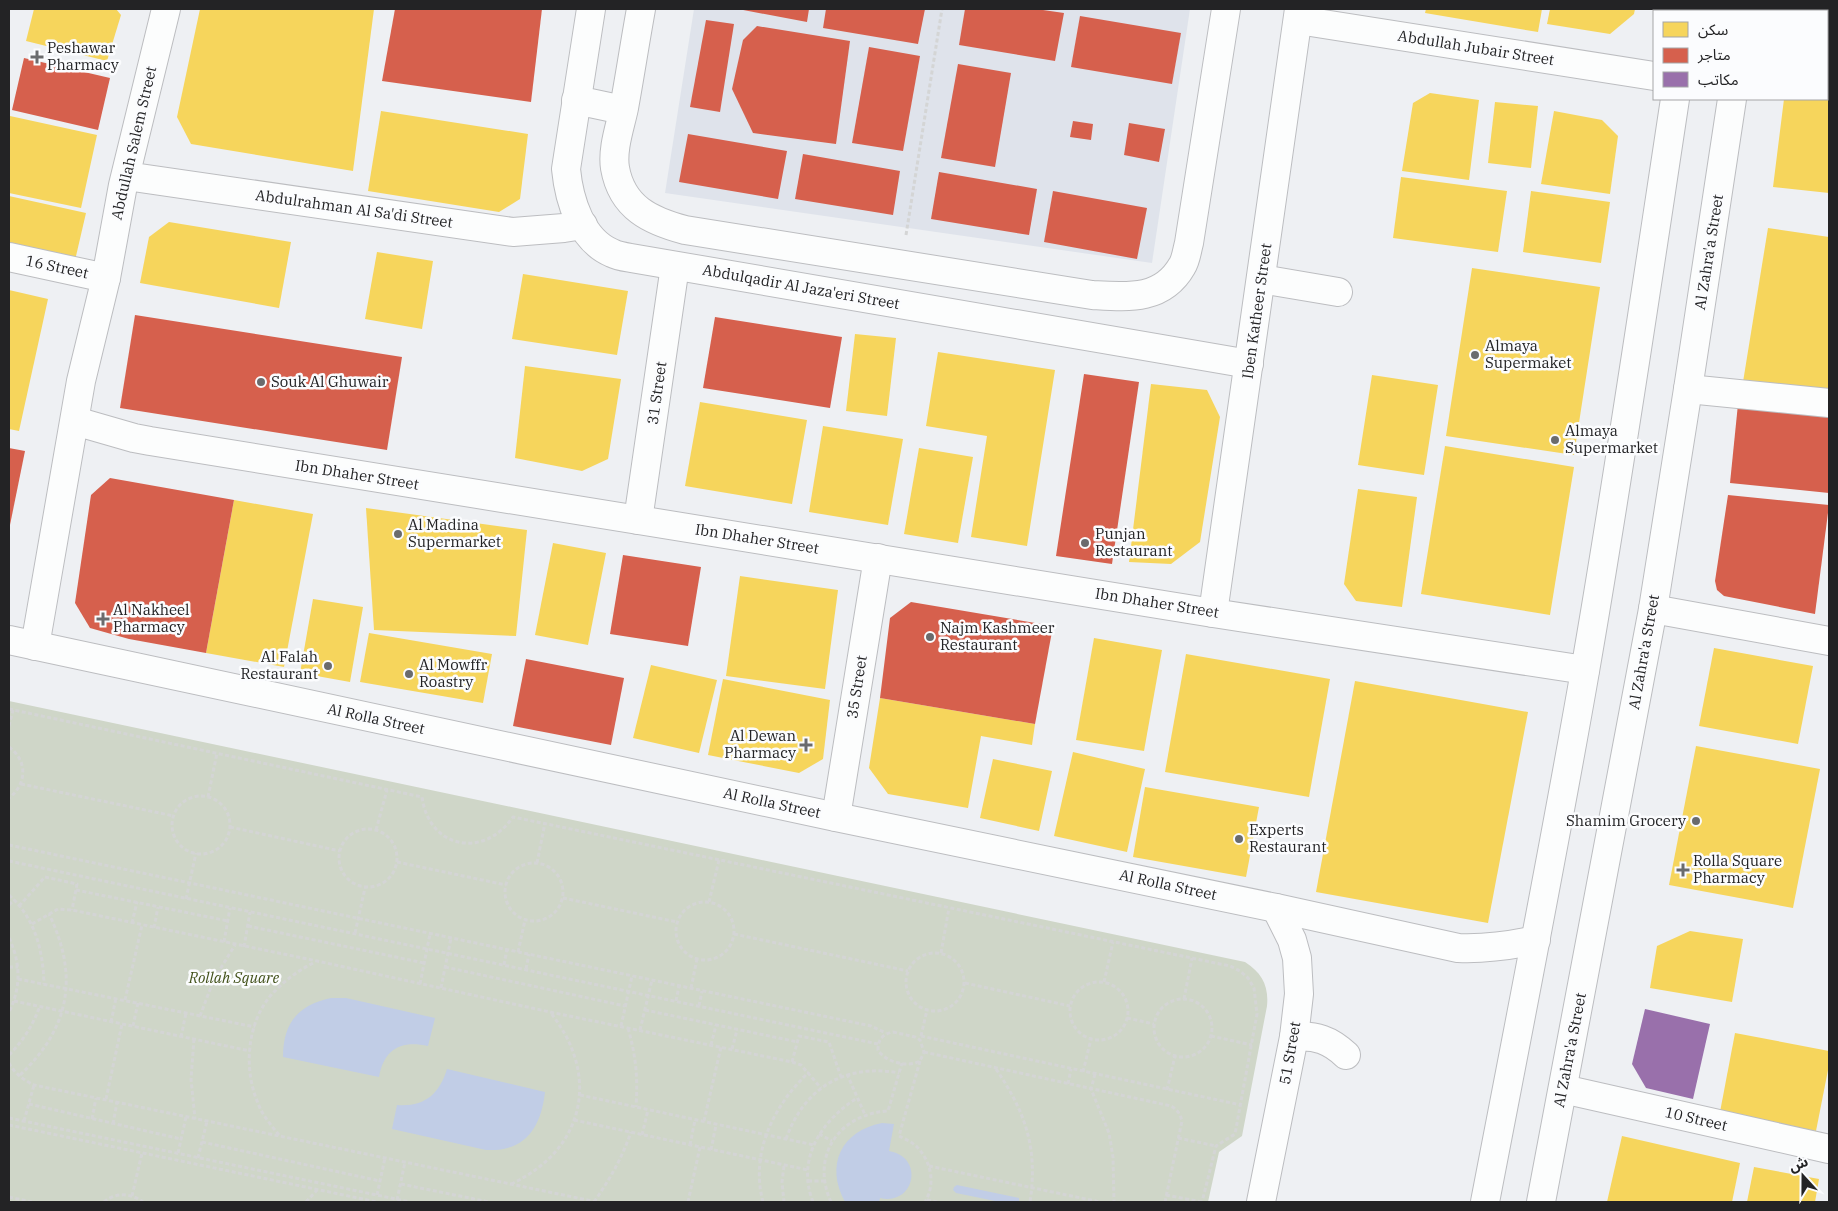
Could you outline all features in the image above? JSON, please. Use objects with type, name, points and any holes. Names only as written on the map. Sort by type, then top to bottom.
[{"type":"street","name":"Abdullah Salem Street","points":[[106,278],[126,176],[166,9]]},
{"type":"street","name":"Abdulqadir Al Jaza'eri Street","points":[[591,9],[566,169],[567,185],[573,206],[583,225],[595,241],[612,253],[675,266],[1089,335],[1249,364]]},
{"type":"street","points":[[641,9],[617,142],[615,168],[623,192],[640,212],[663,224],[685,230],[1092,295],[1129,297],[1151,294],[1170,282],[1183,265],[1189,243],[1226,9]]},
{"type":"street","name":"Abdullah Jubair Street","points":[[1298,15],[1653,76]]},
{"type":"street","name":"Iben Katheer Street","points":[[1213,613],[1298,15]]},
{"type":"street","points":[[576,100],[624,110]]},
{"type":"street","points":[[1485,1202],[1536,940],[1585,670],[1618,473],[1675,100]]},
{"type":"street","name":"Al Zahra'a Street","points":[[1541,1202],[1653,609],[1732,100]]},
{"type":"street","name":"Abdulrahman Al Sa'di Street","points":[[126,176],[513,232],[583,225]]},
{"type":"street","name":"16 Street","points":[[9,257],[106,278]]},
{"type":"street","name":"31 Street","points":[[638,520],[675,266]]},
{"type":"street","points":[[22,643],[75,420],[81,381],[106,278]]},
{"type":"street","points":[[1261,279],[1338,292]]},
{"type":"street","points":[[1089,335],[1092,295]]},
{"type":"street","points":[[1688,389],[1829,403]]},
{"type":"street","name":"Ibn Dhaher Street","points":[[75,420],[150,441],[1213,613],[1585,670]]},
{"type":"street","name":"35 Street","points":[[836,816],[878,558]]},
{"type":"street","points":[[1653,609],[1829,641]]},
{"type":"street","name":"Al Rolla Street","points":[[22,643],[1458,948],[1484,949],[1511,946],[1536,940]]},
{"type":"street","name":"51 Street","points":[[1261,1202],[1294,1037],[1299,994],[1297,958],[1292,940],[1276,908]]},
{"type":"street","points":[[1294,1037],[1308,1036],[1322,1039],[1335,1045],[1346,1055]]},
{"type":"street","name":"10 Street","points":[[1563,1089],[1829,1149]]},
{"type":"path","points":[[902,265],[942,9]]},
{"type":"path","points":[[9,726],[11,710],[422,797],[423,808],[435,828],[454,840],[465,843],[477,843],[493,837],[513,817],[1192,958],[1240,970],[1254,988],[1257,1014],[1235,1134],[1216,1146],[1202,1202],[1166,1195]]},
{"type":"path","points":[[9,747],[15,752],[22,763],[23,776],[21,784],[9,798]]},
{"type":"path","points":[[208,797],[217,753]]},
{"type":"path","points":[[21,784],[174,816]]},
{"type":"path","points":[[376,830],[387,790]]},
{"type":"path","points":[[199,796],[208,797],[222,805],[227,812],[230,827],[228,835],[218,848],[212,852],[196,853],[187,850],[174,835],[172,826],[174,816],[184,802],[199,796]]},
{"type":"path","points":[[537,863],[545,823]]},
{"type":"path","points":[[230,827],[340,851]]},
{"type":"path","points":[[365,829],[376,830],[387,836],[394,845],[397,862],[393,874],[388,879],[378,886],[365,888],[354,884],[342,873],[338,862],[340,851],[345,840],[354,832],[365,829]]},
{"type":"path","points":[[9,845],[871,1026],[886,1033],[893,1032],[1240,1105]]},
{"type":"path","points":[[186,898],[196,853]]},
{"type":"path","points":[[709,902],[719,860]]},
{"type":"path","points":[[9,862],[878,1044]]},
{"type":"path","points":[[397,862],[506,886]]},
{"type":"path","points":[[537,863],[548,867],[557,874],[562,885],[563,898],[558,909],[549,918],[537,921],[525,920],[515,915],[508,907],[505,896],[506,886],[511,875],[520,867],[537,863]]},
{"type":"path","points":[[19,906],[45,877],[78,884],[72,910]]},
{"type":"path","points":[[354,934],[365,888]]},
{"type":"path","points":[[76,890],[228,921]]},
{"type":"path","points":[[9,895],[32,924],[40,946],[44,984]]},
{"type":"path","points":[[563,898],[677,922]]},
{"type":"path","points":[[9,905],[14,900]]},
{"type":"path","points":[[132,923],[137,902]]},
{"type":"path","points":[[699,902],[709,902],[727,911],[732,921],[734,934],[729,947],[719,957],[705,960],[697,959],[687,954],[678,945],[675,933],[677,922],[683,911],[688,907],[699,902]]},
{"type":"path","points":[[154,928],[158,907]]},
{"type":"path","points":[[224,942],[230,908]]},
{"type":"path","points":[[941,953],[949,908]]},
{"type":"path","points":[[32,924],[58,909],[72,910],[792,1062],[801,1065],[809,1072],[821,1088]]},
{"type":"path","points":[[244,947],[250,912]]},
{"type":"path","points":[[20,1075],[46,1047],[62,1011],[66,988],[64,950],[49,914]]},
{"type":"path","points":[[518,952],[525,920]]},
{"type":"path","points":[[125,1000],[142,925]]},
{"type":"path","points":[[248,926],[424,963]]},
{"type":"path","points":[[420,984],[430,934]]},
{"type":"path","points":[[734,934],[908,971]]},
{"type":"path","points":[[9,938],[18,967],[14,1001],[9,1012]]},
{"type":"path","points":[[441,988],[451,938]]},
{"type":"path","points":[[1104,982],[1113,942]]},
{"type":"path","points":[[200,1016],[214,979],[235,945]]},
{"type":"path","points":[[504,965],[507,949]]},
{"type":"path","points":[[930,953],[941,953],[951,957],[958,964],[965,984],[960,996],[952,1006],[940,1011],[927,1010],[916,1004],[908,995],[905,982],[911,965],[919,958],[930,953]]},
{"type":"path","points":[[526,969],[529,954]]},
{"type":"path","points":[[1184,999],[1192,958]]},
{"type":"path","points":[[691,988],[697,959]]},
{"type":"path","points":[[279,1136],[267,1121],[258,1104],[250,1077],[250,1051],[254,1027],[271,995],[300,970],[317,961]]},
{"type":"path","points":[[9,967],[18,967]]},
{"type":"path","points":[[445,967],[625,1006]]},
{"type":"path","points":[[621,1026],[632,976]]},
{"type":"path","points":[[18,979],[254,1027]]},
{"type":"path","points":[[640,1030],[652,980]]},
{"type":"path","points":[[1092,982],[1104,982],[1114,985],[1125,997],[1128,1007],[1127,1018],[1121,1030],[1111,1038],[1104,1040],[1091,1039],[1076,1029],[1071,1018],[1070,1006],[1074,995],[1082,987],[1092,982]]},
{"type":"path","points":[[965,984],[1070,1006]]},
{"type":"path","points":[[676,1001],[679,986]]},
{"type":"path","points":[[699,1006],[702,991]]},
{"type":"path","points":[[111,1022],[116,998]]},
{"type":"path","points":[[1184,999],[1197,1002],[1207,1011],[1212,1023],[1211,1036],[1205,1048],[1188,1057],[1175,1056],[1164,1051],[1154,1036],[1154,1024],[1157,1014],[1164,1005],[1174,1000],[1184,999]]},
{"type":"path","points":[[14,1001],[250,1051]]},
{"type":"path","points":[[133,1026],[138,1003]]},
{"type":"path","points":[[9,1055],[26,1035],[40,1006]]},
{"type":"path","points":[[645,1010],[798,1042]]},
{"type":"path","points":[[927,1010],[921,1038],[924,1052],[899,1136],[915,1145],[923,1155],[929,1166],[931,1178],[926,1201],[938,1202]]},
{"type":"path","points":[[510,1184],[534,1172],[554,1154],[565,1139],[574,1120],[580,1095],[577,1062],[571,1044],[562,1027],[550,1012]]},
{"type":"path","points":[[181,1037],[186,1013]]},
{"type":"path","points":[[1127,1018],[1154,1024]]},
{"type":"path","points":[[106,1100],[122,1024]]},
{"type":"path","points":[[711,1045],[716,1025]]},
{"type":"path","points":[[628,1028],[635,1054],[638,1081],[636,1107]]},
{"type":"path","points":[[732,1049],[737,1030]]},
{"type":"path","points":[[886,1033],[878,1044],[878,1050],[881,1055],[911,1065],[920,1061]]},
{"type":"path","points":[[792,1062],[799,1036],[829,1042],[841,1077]]},
{"type":"path","points":[[1211,1036],[1252,1045]]},
{"type":"path","points":[[194,1039],[191,1079],[195,1119]]},
{"type":"path","points":[[1083,1072],[1091,1039]]},
{"type":"path","points":[[704,1121],[721,1047]]},
{"type":"path","points":[[924,1052],[1171,1106],[1180,1114],[1182,1121],[1165,1202]]},
{"type":"path","points":[[1167,1090],[1175,1056]]},
{"type":"path","points":[[9,1063],[20,1075],[34,1085],[585,1201],[596,1202],[610,1181],[622,1157],[631,1132]]},
{"type":"path","points":[[831,1202],[824,1181],[824,1167],[832,1141],[852,1121],[864,1115],[888,1111],[902,1063]]},
{"type":"path","points":[[996,1068],[1010,1090],[1029,1137],[1033,1162],[1030,1202]]},
{"type":"path","points":[[1068,1084],[1071,1069]]},
{"type":"path","points":[[786,1139],[799,1111],[809,1098],[821,1088],[847,1074],[868,1070],[899,1072]]},
{"type":"path","points":[[763,1202],[760,1180],[761,1160],[766,1135],[782,1102],[794,1086],[809,1072]]},
{"type":"path","points":[[847,1074],[864,1115]]},
{"type":"path","points":[[1095,1074],[1091,1089],[1108,1133],[1113,1157],[1114,1202]]},
{"type":"path","points":[[24,1121],[34,1085]]},
{"type":"path","points":[[580,1095],[814,1145]]},
{"type":"path","points":[[92,1119],[96,1098]]},
{"type":"path","points":[[813,1202],[808,1181],[808,1170],[814,1145],[829,1120],[857,1098]]},
{"type":"path","points":[[113,1124],[118,1102]]},
{"type":"path","points":[[29,1104],[181,1139]]},
{"type":"path","points":[[642,1135],[648,1110]]},
{"type":"path","points":[[178,1153],[186,1116]]},
{"type":"path","points":[[9,1118],[410,1202]]},
{"type":"path","points":[[574,1120],[808,1170]]},
{"type":"path","points":[[690,1145],[695,1120]]},
{"type":"path","points":[[198,1158],[207,1121]]},
{"type":"path","points":[[711,1150],[716,1124]]},
{"type":"path","points":[[9,1125],[378,1202]]},
{"type":"path","points":[[819,1134],[832,1141]]},
{"type":"path","points":[[1178,1138],[1216,1146]]},
{"type":"path","points":[[202,1142],[380,1181]]},
{"type":"path","points":[[131,1151],[133,1144]]},
{"type":"path","points":[[150,1155],[152,1148]]},
{"type":"path","points":[[688,1202],[700,1148]]},
{"type":"path","points":[[132,1196],[142,1153]]},
{"type":"path","points":[[182,1162],[184,1155]]},
{"type":"path","points":[[376,1195],[385,1158]]},
{"type":"path","points":[[397,1200],[405,1162]]},
{"type":"path","points":[[784,1165],[782,1182],[784,1202]]},
{"type":"path","points":[[929,1166],[1100,1202]]},
{"type":"path","points":[[808,1181],[824,1181]]},
{"type":"path","points":[[401,1184],[490,1202]]},
{"type":"path","points":[[306,1202],[317,1190]]},
{"type":"path","points":[[104,1202],[118,1195],[132,1196],[143,1202]]},
{"type":"path","points":[[9,1197],[32,1202]]},
{"type":"path","points":[[383,1202],[384,1197]]},
{"type":"shaded area","points":[[694,9],[1190,9],[1152,263],[665,193]]},
{"type":"green space","name":"Rollah Square","points":[[9,701],[1245,962],[1260,975],[1263,981],[1267,992],[1267,1006],[1242,1136],[1219,1152],[1208,1202],[9,1202]]},
{"type":"water","points":[[331,998],[346,998],[435,1018],[428,1046],[410,1044],[395,1049],[381,1067],[379,1077],[283,1057],[286,1034],[289,1025],[295,1017],[310,1005]]},
{"type":"water","points":[[447,1069],[545,1092],[540,1117],[535,1127],[521,1142],[500,1150],[486,1150],[392,1129],[397,1105],[415,1104],[429,1098],[440,1086]]},
{"type":"water","points":[[882,1123],[894,1124],[889,1151],[900,1155],[908,1162],[911,1180],[908,1188],[901,1195],[892,1199],[880,1198],[879,1202],[845,1202],[839,1188],[837,1175],[837,1163],[841,1152],[847,1142],[856,1134],[868,1127]]},
{"type":"water","points":[[957,1185],[1019,1198],[1019,1202],[1000,1202],[956,1193],[953,1190]]},
{"type":"building: سكن","points":[[34,9],[116,9],[121,15],[107,61],[26,41]]},
{"type":"building: سكن","points":[[200,9],[374,9],[353,171],[191,144],[177,117]]},
{"type":"building: سكن","points":[[1426,9],[1542,9],[1538,32],[1425,13]]},
{"type":"building: سكن","points":[[1550,9],[1635,9],[1634,14],[1610,34],[1547,24]]},
{"type":"building: سكن","points":[[1829,76],[1829,193],[1773,187],[1784,100],[1828,100]]},
{"type":"building: سكن","points":[[1430,93],[1479,100],[1469,180],[1402,171],[1413,103]]},
{"type":"building: سكن","points":[[1495,102],[1538,106],[1531,168],[1488,163]]},
{"type":"building: سكن","points":[[381,111],[528,134],[520,199],[499,212],[368,191]]},
{"type":"building: سكن","points":[[1554,111],[1602,120],[1618,136],[1610,194],[1541,184]]},
{"type":"building: سكن","points":[[10,116],[97,135],[81,208],[9,193]]},
{"type":"building: سكن","points":[[1401,177],[1507,191],[1498,252],[1393,238]]},
{"type":"building: سكن","points":[[1531,191],[1610,202],[1601,263],[1523,252]]},
{"type":"building: سكن","points":[[9,196],[86,213],[73,269],[9,255]]},
{"type":"building: سكن","points":[[169,222],[291,242],[279,308],[140,283],[149,237]]},
{"type":"building: سكن","points":[[1768,228],[1829,237],[1829,395],[1743,382]]},
{"type":"building: سكن","points":[[377,252],[433,261],[422,329],[365,319]]},
{"type":"building: سكن","points":[[1472,268],[1600,287],[1574,455],[1446,436]]},
{"type":"building: سكن","points":[[523,274],[628,291],[617,355],[512,339]]},
{"type":"building: سكن","points":[[9,290],[48,299],[19,431],[9,429]]},
{"type":"building: سكن","points":[[855,334],[896,338],[887,416],[846,411]]},
{"type":"building: سكن","points":[[938,352],[1055,370],[1027,546],[971,537],[987,436],[926,426]]},
{"type":"building: سكن","points":[[525,366],[621,379],[608,459],[582,471],[515,458]]},
{"type":"building: سكن","points":[[1372,375],[1438,385],[1424,475],[1358,465]]},
{"type":"building: سكن","points":[[1151,384],[1207,390],[1220,417],[1200,542],[1171,564],[1129,562]]},
{"type":"building: سكن","points":[[700,402],[807,420],[792,504],[685,486]]},
{"type":"building: سكن","points":[[823,426],[903,439],[888,525],[809,512]]},
{"type":"building: سكن","points":[[1445,446],[1574,467],[1550,615],[1421,594]]},
{"type":"building: سكن","points":[[919,448],[973,457],[958,543],[904,534]]},
{"type":"building: سكن","points":[[1358,489],[1417,497],[1402,607],[1356,601],[1344,584]]},
{"type":"building: سكن","points":[[234,500],[313,514],[284,667],[206,653]]},
{"type":"building: سكن","points":[[366,508],[527,530],[516,636],[374,630]]},
{"type":"building: سكن","points":[[553,543],[606,553],[588,645],[535,635]]},
{"type":"building: سكن","points":[[740,576],[838,590],[825,689],[726,676]]},
{"type":"building: سكن","points":[[313,599],[363,607],[350,682],[300,673]]},
{"type":"building: سكن","points":[[369,633],[492,654],[483,703],[360,682]]},
{"type":"building: سكن","points":[[1094,638],[1162,650],[1144,751],[1076,740]]},
{"type":"building: سكن","points":[[1714,648],[1813,666],[1798,744],[1699,726]]},
{"type":"building: سكن","points":[[1186,654],[1330,679],[1309,797],[1165,772]]},
{"type":"building: سكن","points":[[651,665],[717,680],[699,753],[633,738]]},
{"type":"building: سكن","points":[[723,679],[830,700],[823,759],[799,773],[708,755]]},
{"type":"building: سكن","points":[[1355,681],[1528,712],[1488,923],[1316,892]]},
{"type":"building: سكن","points":[[880,698],[1035,724],[1032,745],[981,736],[968,808],[888,794],[869,768]]},
{"type":"building: سكن","points":[[1696,746],[1820,769],[1793,908],[1669,885]]},
{"type":"building: سكن","points":[[1073,752],[1145,769],[1127,852],[1054,836]]},
{"type":"building: سكن","points":[[993,759],[1052,771],[1039,831],[980,818]]},
{"type":"building: سكن","points":[[1145,787],[1259,807],[1246,877],[1133,857]]},
{"type":"building: سكن","points":[[1690,931],[1743,939],[1732,1002],[1650,988],[1657,946]]},
{"type":"building: سكن","points":[[1735,1033],[1829,1051],[1829,1065],[1816,1131],[1720,1112]]},
{"type":"building: سكن","points":[[1622,1136],[1740,1163],[1732,1202],[1607,1202]]},
{"type":"building: سكن","points":[[1754,1167],[1819,1179],[1815,1202],[1747,1202]]},
{"type":"building: متاجر","points":[[395,9],[542,9],[531,102],[382,81]]},
{"type":"building: متاجر","points":[[738,9],[809,9],[807,22]]},
{"type":"building: متاجر","points":[[826,9],[925,9],[918,44],[823,28]]},
{"type":"building: متاجر","points":[[965,9],[1036,9],[1064,13],[1055,61],[959,45]]},
{"type":"building: متاجر","points":[[1080,16],[1181,33],[1172,84],[1071,67]]},
{"type":"building: متاجر","points":[[706,20],[734,24],[720,112],[690,107]]},
{"type":"building: متاجر","points":[[757,26],[850,41],[836,144],[753,133],[732,89],[743,40]]},
{"type":"building: متاجر","points":[[869,47],[920,56],[903,151],[852,143]]},
{"type":"building: متاجر","points":[[24,58],[110,78],[98,130],[12,110]]},
{"type":"building: متاجر","points":[[958,64],[1011,73],[995,167],[941,158]]},
{"type":"building: متاجر","points":[[1073,121],[1093,124],[1091,140],[1070,137]]},
{"type":"building: متاجر","points":[[1129,123],[1165,129],[1159,162],[1124,155]]},
{"type":"building: متاجر","points":[[688,134],[787,151],[778,199],[679,182]]},
{"type":"building: متاجر","points":[[803,154],[900,171],[893,215],[795,199]]},
{"type":"building: متاجر","points":[[939,172],[1037,189],[1029,235],[931,219]]},
{"type":"building: متاجر","points":[[1053,191],[1147,208],[1137,259],[1044,242]]},
{"type":"building: متاجر","name":"Souk Al Ghuwair","points":[[135,315],[402,357],[387,450],[120,408]]},
{"type":"building: متاجر","points":[[715,317],[842,337],[830,408],[703,388]]},
{"type":"building: متاجر","points":[[1084,374],[1139,382],[1112,564],[1056,556]]},
{"type":"building: متاجر","points":[[1738,404],[1829,414],[1829,493],[1730,483]]},
{"type":"building: متاجر","points":[[9,448],[25,451],[10,525],[9,525]]},
{"type":"building: متاجر","points":[[110,478],[234,500],[206,653],[129,639],[90,628],[75,603],[91,495]]},
{"type":"building: متاجر","points":[[1728,495],[1829,505],[1815,614],[1724,596],[1717,590],[1715,581]]},
{"type":"building: متاجر","points":[[623,555],[701,567],[688,646],[610,634]]},
{"type":"building: متاجر","points":[[911,602],[1053,626],[1035,724],[880,698],[890,618]]},
{"type":"building: متاجر","points":[[526,659],[624,678],[611,745],[513,726]]},
{"type":"building: مكاتب","points":[[1645,1009],[1710,1024],[1693,1099],[1646,1088],[1632,1064]]},
{"type":"place","name":"Peshawar Pharmacy","points":[[37,57]]},
{"type":"place","name":"Almaya Supermaket","points":[[1475,355]]},
{"type":"place","name":"Souk Al Ghuwair","points":[[261,382]]},
{"type":"place","name":"Almaya Supermarket","points":[[1555,440]]},
{"type":"place","name":"Al Madina Supermarket","points":[[398,534]]},
{"type":"place","name":"Punjan Restaurant","points":[[1085,543]]},
{"type":"place","name":"Al Nakheel Pharmacy","points":[[103,619]]},
{"type":"place","name":"Najm Kashmeer Restaurant","points":[[930,637]]},
{"type":"place","name":"Al Falah Restaurant","points":[[328,666]]},
{"type":"place","name":"Al Mowffr Roastry","points":[[409,674]]},
{"type":"place","name":"Al Dewan Pharmacy","points":[[806,745]]},
{"type":"place","name":"Shamim Grocery","points":[[1696,821]]},
{"type":"place","name":"Experts Restaurant","points":[[1239,839]]},
{"type":"place","name":"Rolla Square Pharmacy","points":[[1683,870]]}]
